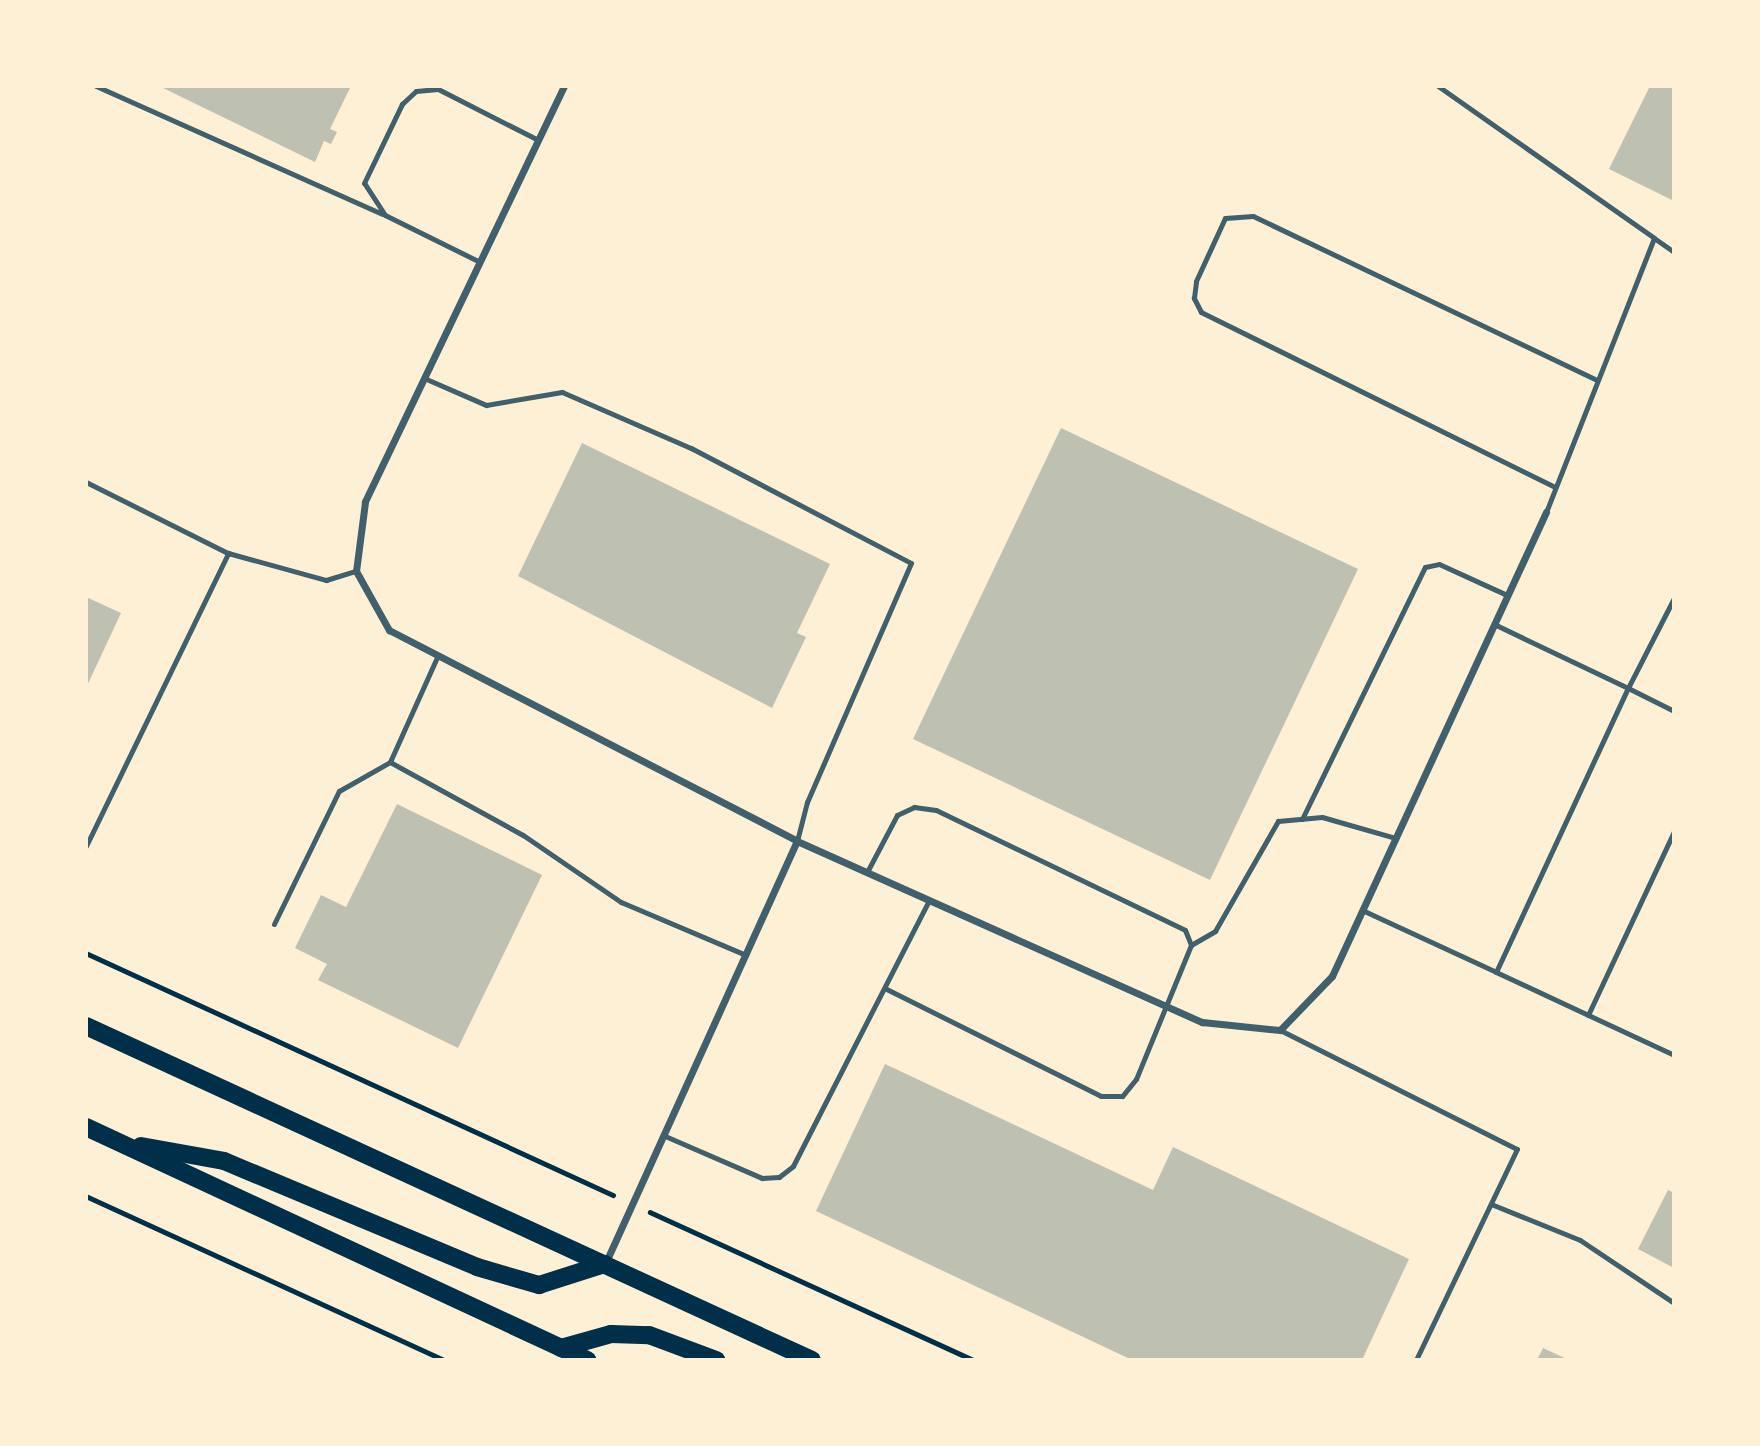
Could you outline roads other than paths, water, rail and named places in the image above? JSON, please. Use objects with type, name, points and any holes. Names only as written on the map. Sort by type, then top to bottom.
[{"type":"main road","points":[[86,1026],[813,1360]]},
{"type":"main road","points":[[86,1128],[559,1354],[587,1360]]},
{"type":"main road","points":[[114,1140],[223,1161],[477,1267],[539,1285],[605,1264]]},
{"type":"main road","points":[[559,1354],[611,1334],[649,1335],[716,1360]]},
{"type":"street","points":[[564,86],[365,502],[356,571],[389,630],[797,841],[1202,1023],[1280,1030],[1332,976],[1546,512]]},
{"type":"street","points":[[605,1264],[797,841]]},
{"type":"lane","points":[[96,86],[385,215],[480,262]]},
{"type":"lane","points":[[430,86],[538,140]]},
{"type":"lane","points":[[1438,86],[1674,252]]},
{"type":"lane","points":[[385,215],[364,183],[402,104],[416,90],[438,89]]},
{"type":"lane","points":[[1555,487],[1202,312],[1194,298],[1196,281],[1226,218],[1253,216],[1597,380]]},
{"type":"lane","points":[[1546,512],[1654,238]]},
{"type":"lane","points":[[424,378],[486,405],[562,391],[691,448],[911,563],[807,802],[797,841]]},
{"type":"lane","points":[[86,482],[228,553],[326,580],[356,571]]},
{"type":"lane","points":[[86,846],[228,553]]},
{"type":"lane","points":[[1302,819],[1425,567],[1439,564],[1507,595]]},
{"type":"lane","points":[[1496,972],[1628,688],[1674,598]]},
{"type":"lane","points":[[1494,624],[1674,711]]},
{"type":"lane","points":[[274,924],[339,791],[390,762],[438,655]]},
{"type":"lane","points":[[390,762],[523,835],[621,902],[746,954]]},
{"type":"lane","points":[[867,872],[897,815],[914,807],[936,810],[1185,930],[1191,945]]},
{"type":"lane","points":[[884,988],[1101,1096],[1122,1096],[1136,1079],[1191,945],[1215,931],[1278,821],[1302,819],[1358,823],[1395,838]]},
{"type":"lane","points":[[1588,1015],[1674,831]]},
{"type":"lane","points":[[665,1136],[762,1178],[779,1177],[793,1166],[929,900]]},
{"type":"lane","points":[[1362,910],[1674,1055]]},
{"type":"lane","points":[[1280,1030],[1517,1149],[1416,1360]]},
{"type":"lane","points":[[1491,1204],[1580,1240],[1674,1303]]}]
